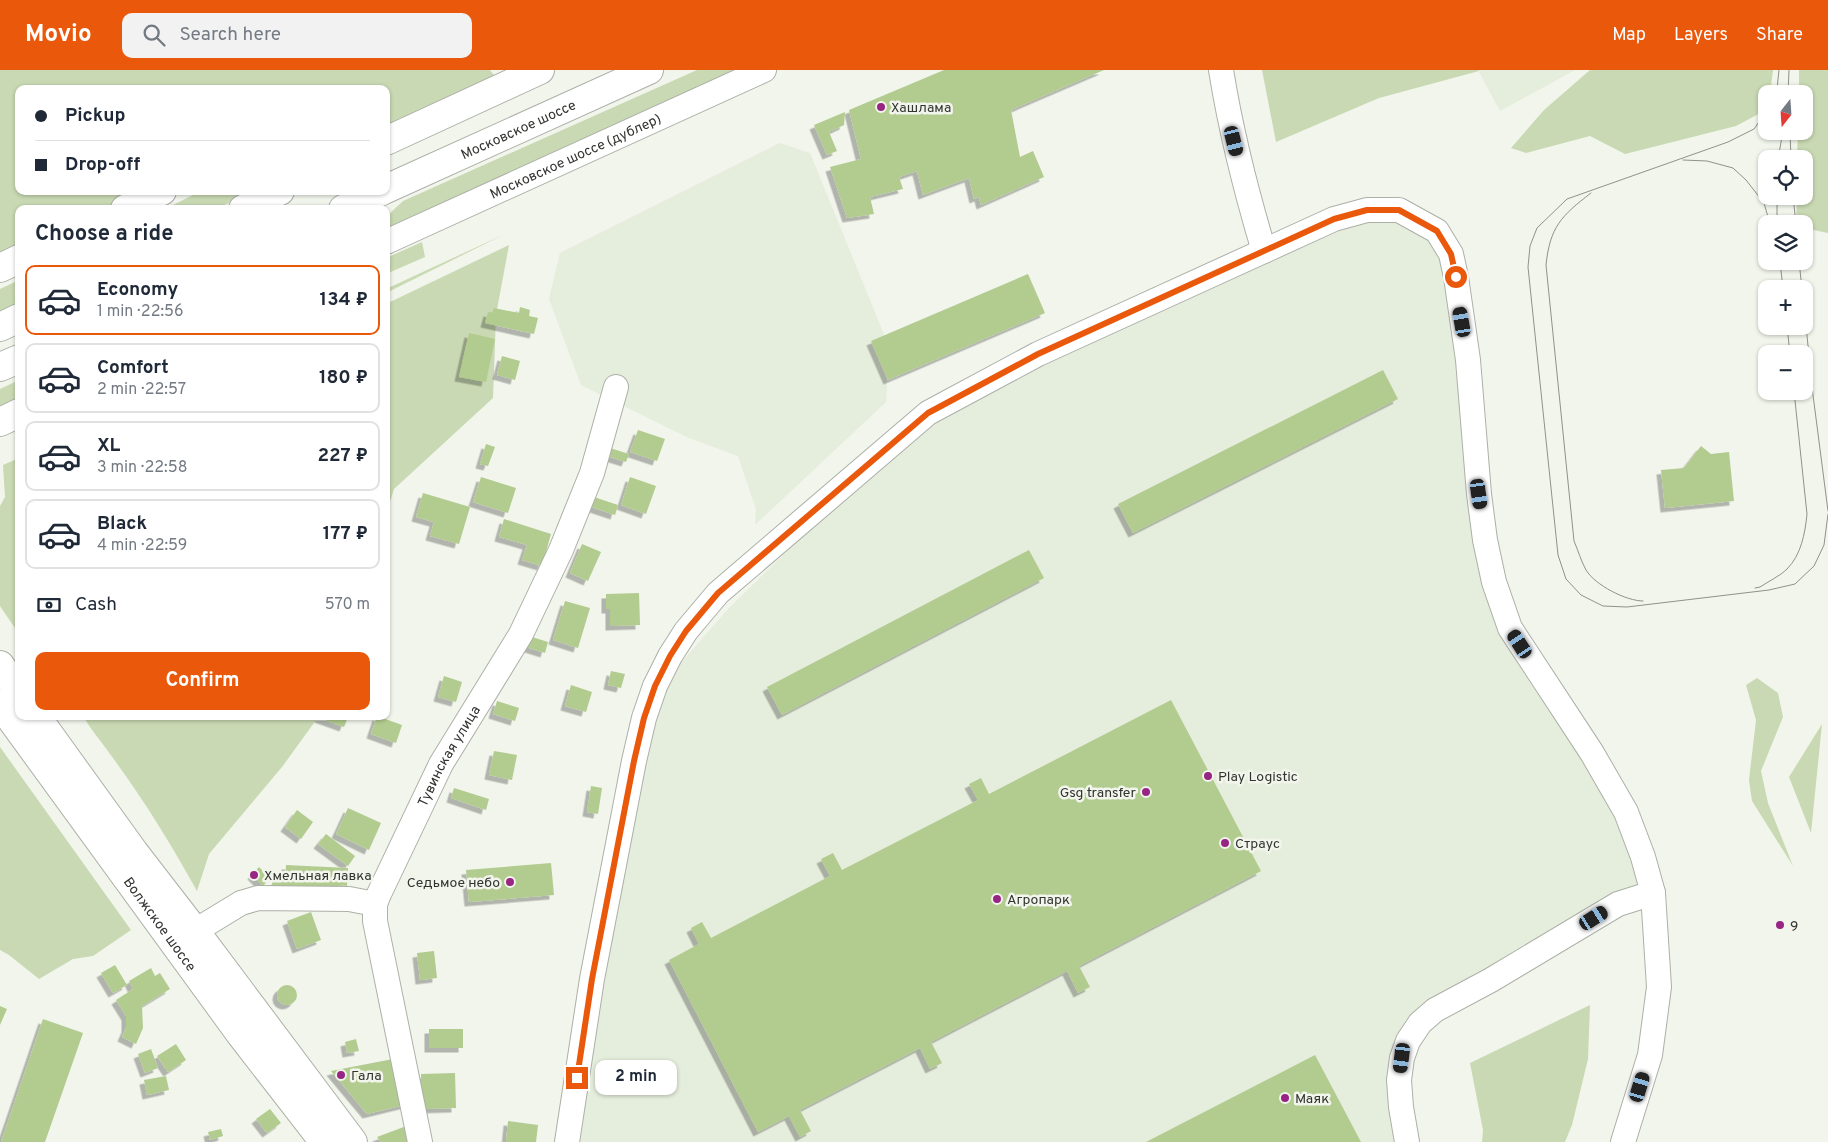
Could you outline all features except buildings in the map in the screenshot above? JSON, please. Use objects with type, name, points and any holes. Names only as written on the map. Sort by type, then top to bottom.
[{"type":"main road","points":[[390,139],[540,70]]},
{"type":"main road","name":"Московское шоссе","points":[[390,187],[649,70]]},
{"type":"main road","points":[[133,205],[154,195]]},
{"type":"main road","points":[[251,205],[272,195]]},
{"type":"main road","points":[[352,205],[373,195]]},
{"type":"main road","points":[[370,205],[379,195]]},
{"type":"main road","points":[[0,268],[15,261]]},
{"type":"main road","points":[[0,327],[15,320]]},
{"type":"main road","points":[[0,367],[15,360]]},
{"type":"main road","points":[[0,422],[15,415]]},
{"type":"main road","points":[[0,666],[15,687]]},
{"type":"main road","name":"Волжское шоссе","points":[[0,704],[241,1035],[324,1142]]},
{"type":"main road","name":"Волжское шоссе","points":[[39,720],[134,852],[353,1142]]},
{"type":"street","name":"Московское шоссе (дублер)","points":[[390,240],[764,70]]},
{"type":"street","points":[[1221,70],[1230,125],[1249,203],[1264,251]]},
{"type":"street","points":[[567,1142],[592,979],[644,718],[655,686],[670,656],[686,631],[718,593],[928,413],[1038,354],[1334,219],[1367,210],[1399,210],[1437,231],[1451,254],[1468,360],[1479,494],[1485,540],[1494,582],[1510,628],[1592,753],[1626,812],[1643,857],[1653,892],[1659,987],[1656,1022],[1650,1055],[1622,1142]]},
{"type":"street","name":"Тувинская улица","points":[[420,1142],[375,921],[375,904],[391,866],[441,764],[521,634],[561,550],[592,473],[616,387]]},
{"type":"street","points":[[1407,1142],[1399,1080],[1402,1058],[1408,1041],[1420,1023],[1435,1010],[1491,980],[1618,904],[1653,892]]},
{"type":"street","points":[[195,931],[241,903],[258,898],[349,899],[375,904]]},
{"type":"shaded area","points":[[1478,70],[1575,70],[1500,111]]},
{"type":"shaded area","points":[[780,143],[810,153],[885,337],[886,402],[755,525],[756,509],[738,456],[689,438],[581,385],[549,299],[560,253]]},
{"type":"shaded area","points":[[1399,210],[1451,254],[1479,494],[1513,656],[1592,753],[1653,893],[1435,1010],[1402,1058],[1405,1142],[570,1142],[651,697],[729,608],[928,413],[1334,219]]},
{"type":"green space","points":[[0,70],[490,70],[503,87],[390,139],[390,85],[15,85],[15,195],[154,195],[133,205],[15,205],[15,261],[0,268]]},
{"type":"green space","points":[[697,70],[737,70],[406,220],[407,228],[390,234],[390,213],[403,201]]},
{"type":"green space","points":[[1262,70],[1479,71],[1379,98],[1276,142]]},
{"type":"green space","points":[[1590,70],[1773,70],[1771,85],[1758,85],[1758,114],[1736,126],[1625,154],[1590,136],[1526,153],[1511,148],[1544,110]]},
{"type":"green space","points":[[1799,70],[1828,70],[1828,233],[1813,230],[1813,215],[1796,215],[1797,205],[1813,205],[1813,150],[1797,150],[1798,140],[1813,140],[1813,85],[1799,85]]},
{"type":"green space","points":[[193,195],[245,195],[224,205],[173,205]]},
{"type":"green space","points":[[505,234],[390,291],[390,287]]},
{"type":"green space","points":[[422,242],[425,257],[390,272],[390,256]]},
{"type":"green space","points":[[509,245],[496,315],[493,398],[394,489],[390,502],[390,302]]},
{"type":"green space","points":[[15,282],[15,305],[0,311],[0,289]]},
{"type":"green space","points":[[15,382],[15,401],[0,408],[0,389]]},
{"type":"green space","points":[[15,460],[15,628],[0,606],[0,506],[5,497],[3,465]]},
{"type":"green space","points":[[1757,678],[1778,693],[1783,717],[1761,771],[1768,803],[1793,866],[1752,801],[1749,780],[1756,720],[1746,685]]},
{"type":"green space","points":[[85,720],[316,720],[282,767],[209,854],[197,891],[145,804]]},
{"type":"green space","points":[[1822,724],[1811,833],[1789,777]]},
{"type":"green space","points":[[0,747],[131,930],[93,956],[73,959],[39,979],[0,950]]},
{"type":"green space","points":[[1590,1005],[1588,1059],[1572,1125],[1565,1142],[1482,1142],[1483,1130],[1470,1063]]},
{"type":"tram line","points":[[1777,85],[1779,70]]},
{"type":"tram line","points":[[1788,85],[1789,70]]},
{"type":"tram line","points":[[1758,123],[1754,129],[1728,142],[1567,199],[1537,228],[1530,246],[1528,267],[1558,555],[1566,579],[1581,595],[1603,606],[1627,607],[1769,590],[1795,584],[1814,566],[1824,545],[1828,514]]},
{"type":"tram line","points":[[1780,150],[1781,140]]},
{"type":"tram line","points":[[1790,140],[1791,150]]},
{"type":"tram line","points":[[1683,160],[1707,161],[1733,168],[1746,180],[1764,203],[1767,215]]},
{"type":"tram line","points":[[1591,193],[1559,223],[1550,241],[1546,265],[1574,541],[1590,576],[1620,595],[1643,601]]},
{"type":"tram line","points":[[1777,205],[1777,215]]},
{"type":"tram line","points":[[1794,205],[1795,215]]},
{"type":"tram line","points":[[1781,270],[1782,280]]},
{"type":"tram line","points":[[1800,270],[1801,280]]},
{"type":"tram line","points":[[1788,335],[1789,345]]},
{"type":"tram line","points":[[1807,335],[1828,511]]},
{"type":"tram line","points":[[1755,588],[1760,587],[1787,569],[1796,557],[1802,544],[1807,514],[1795,400]]},
{"type":"place","name":"Хашлама","points":[[881,107]]},
{"type":"place","name":"Play Logistic","points":[[1208,776]]},
{"type":"place","name":"Gsg transfer","points":[[1146,792]]},
{"type":"place","name":"Страус","points":[[1225,843]]},
{"type":"place","name":"Хмельная лавка","points":[[254,875]]},
{"type":"place","name":"Седьмое небо","points":[[510,882]]},
{"type":"place","name":"Агропарк","points":[[997,899]]},
{"type":"place","name":"9","points":[[1780,925]]},
{"type":"place","name":"Гала","points":[[341,1075]]},
{"type":"place","name":"Маяк","points":[[1285,1098]]},
{"type":"route","points":[[577,1078],[592,979],[644,718],[655,686],[670,656],[686,631],[718,593],[928,413],[1038,354],[1334,219],[1367,210],[1399,210],[1437,231],[1451,254],[1456,277]]}]
